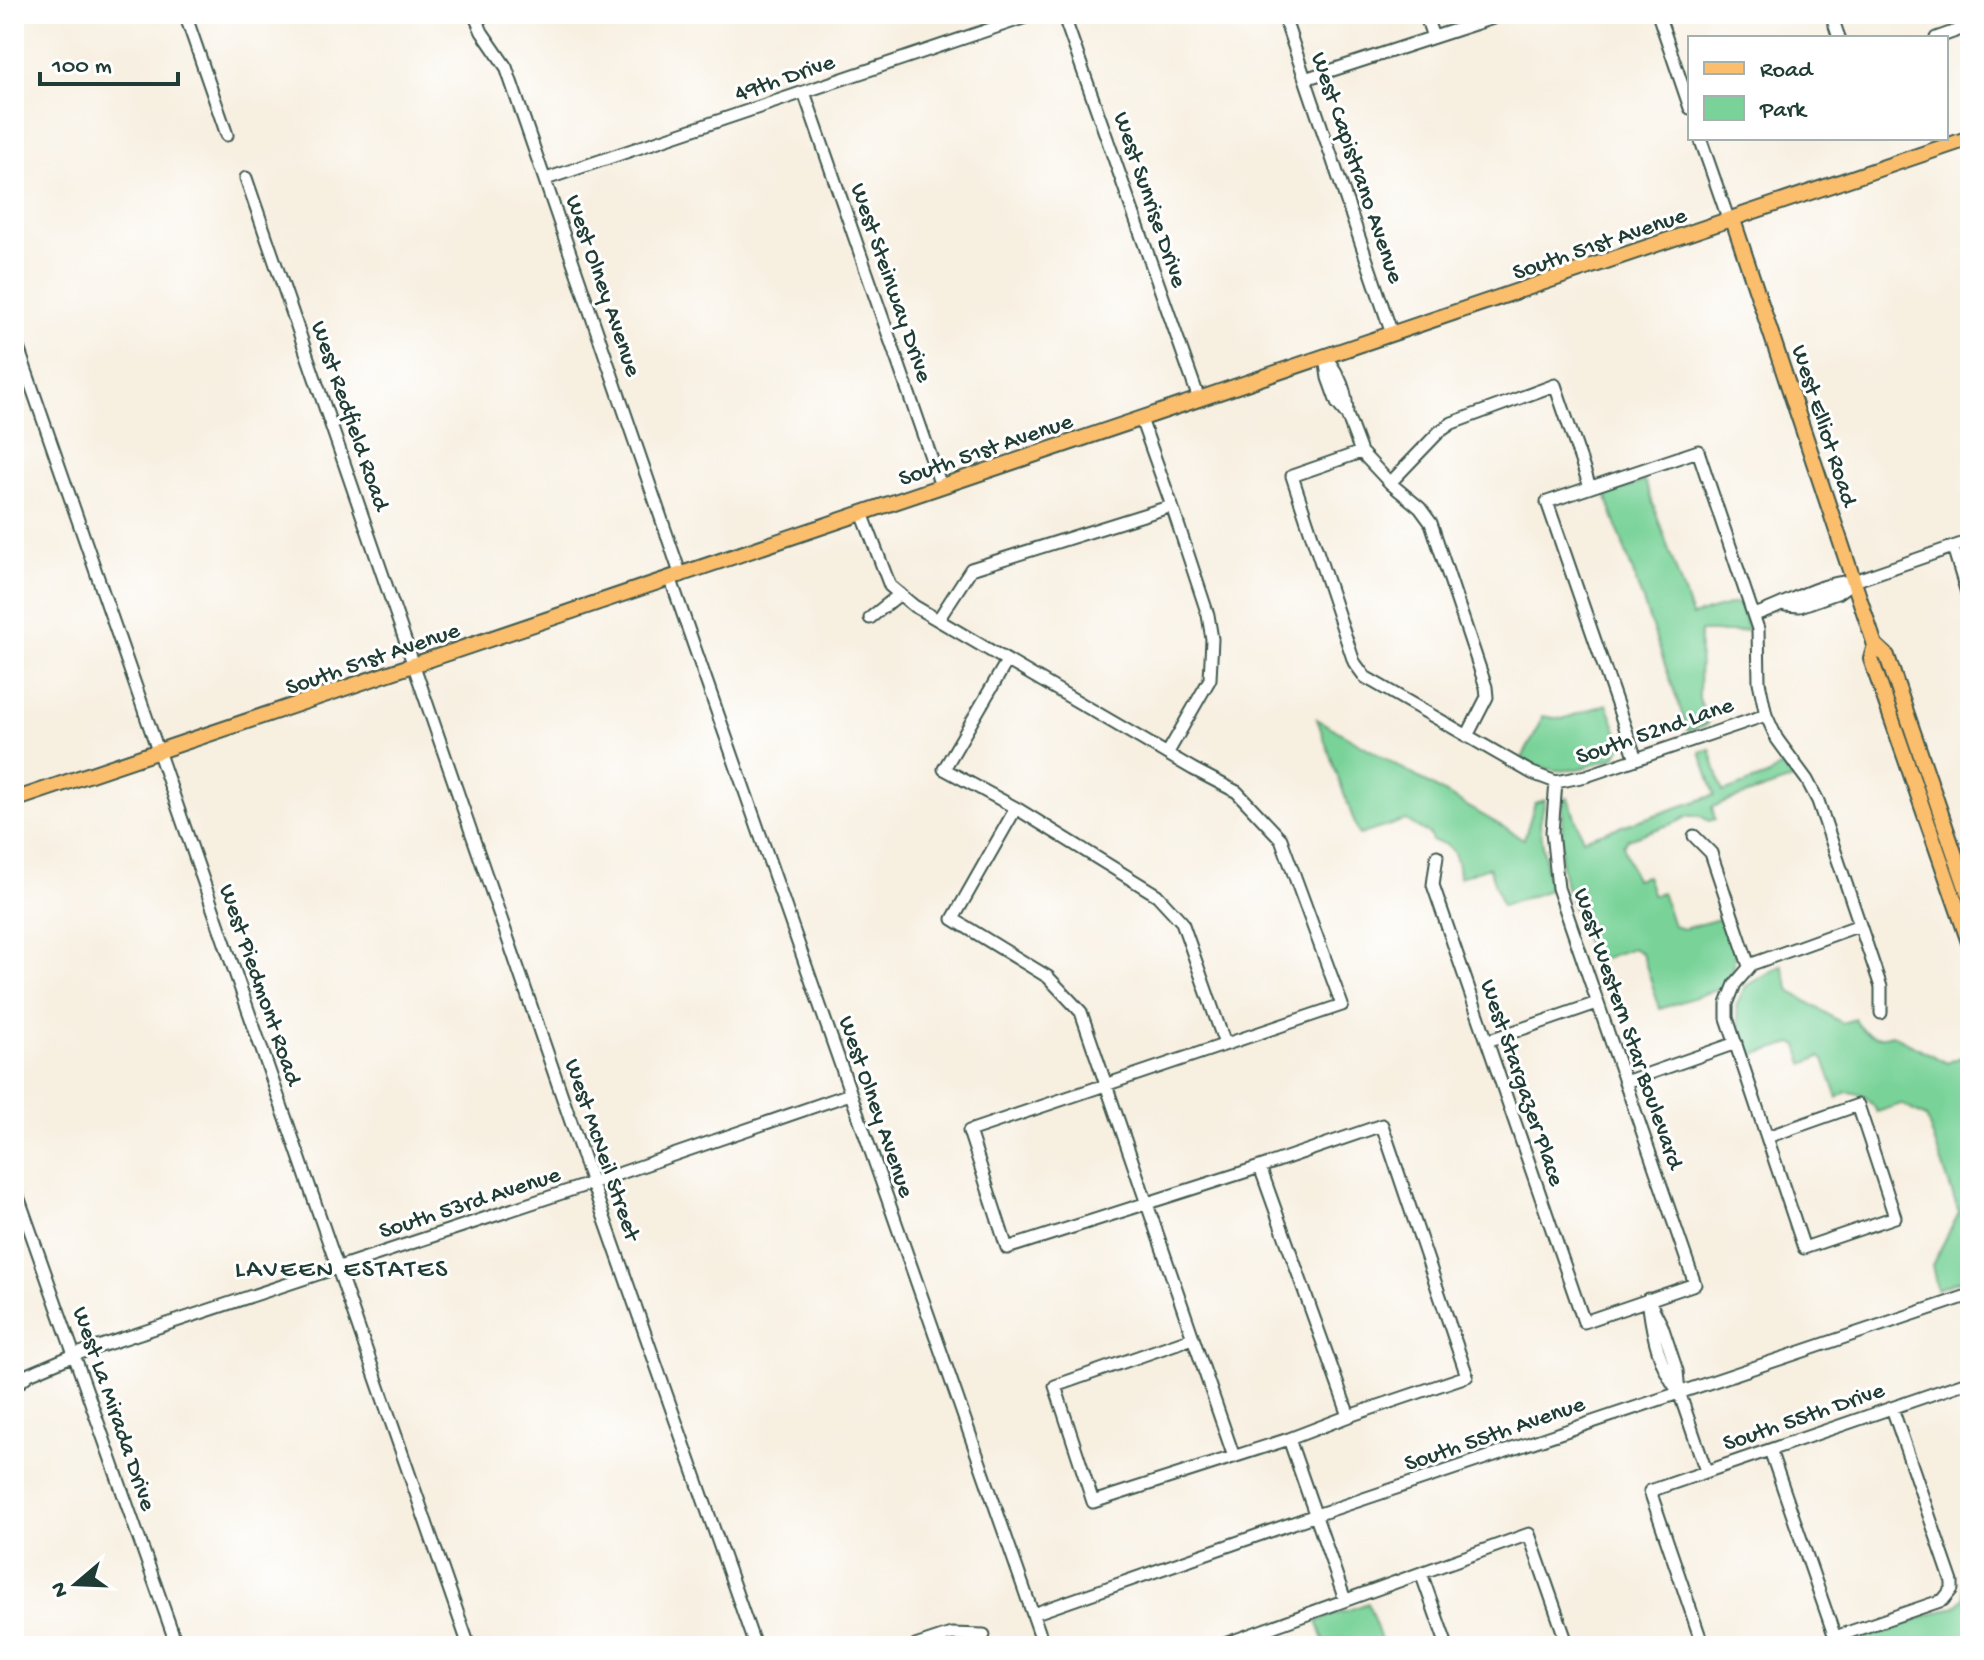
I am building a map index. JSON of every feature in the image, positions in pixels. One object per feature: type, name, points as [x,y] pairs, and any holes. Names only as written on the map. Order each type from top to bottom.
[{"type":"main road","name":"South 51st Avenue","points":[[14,800],[1970,138]]},
{"type":"main road","name":"West Elliot Road","points":[[1731,220],[1875,645],[1887,656],[1970,899]]},
{"type":"main road","name":"West Elliot Road","points":[[1875,645],[1871,659],[1970,945]]},
{"type":"street","points":[[185,14],[227,135]]},
{"type":"street","name":"West Olney Avenue","points":[[474,14],[482,32],[506,67],[546,179],[676,578],[850,1094],[1044,1646]]},
{"type":"street","name":"49th Drive","points":[[546,179],[1035,14]]},
{"type":"street","name":"West Sunrise Drive","points":[[1063,14],[1199,399]]},
{"type":"street","name":"West Capistrano Avenue","points":[[1283,14],[1392,334]]},
{"type":"street","points":[[1425,14],[1433,37]]},
{"type":"street","points":[[1305,79],[1505,14]]},
{"type":"street","points":[[1658,14],[1688,102]]},
{"type":"street","points":[[1831,14],[1838,36]]},
{"type":"street","points":[[1942,36],[1966,28],[1956,14]]},
{"type":"street","name":"West Steinway Drive","points":[[804,92],[941,486]]},
{"type":"street","name":"West Elliot Road","points":[[1701,140],[1731,220]]},
{"type":"street","name":"West Redfield Road","points":[[246,178],[416,665]]},
{"type":"street","name":"West Piedmont Road","points":[[14,336],[469,1646]]},
{"type":"street","points":[[1325,357],[1337,403],[1347,415],[1361,452],[1390,483],[1420,508],[1431,523],[1483,676],[1487,697],[1467,736]]},
{"type":"street","points":[[1390,483],[1439,432],[1452,423],[1555,385],[1590,487]]},
{"type":"street","points":[[1141,419],[1208,615],[1212,639],[1210,679],[1167,754]]},
{"type":"street","points":[[1636,759],[1547,502],[1698,451],[1754,615],[1759,640],[1759,682],[1766,715],[1777,739],[1813,790],[1881,987],[1881,1013]]},
{"type":"street","points":[[1361,452],[1292,476],[1354,662],[1365,677],[1532,773],[1556,782]]},
{"type":"street","points":[[938,620],[955,589],[971,569],[1172,506]]},
{"type":"street","points":[[862,513],[890,586],[914,606],[1237,792],[1281,839],[1342,1005],[969,1131],[1007,1248],[1382,1125],[1467,1376],[1289,1439],[1093,1502],[1055,1386],[1192,1338]]},
{"type":"street","points":[[1754,615],[1785,605],[1797,595],[1834,582],[1854,581],[1970,541]]},
{"type":"street","points":[[1953,547],[1970,603]]},
{"type":"street","points":[[870,618],[900,594]]},
{"type":"street","points":[[1007,661],[944,769],[1016,808],[1157,895],[1182,922],[1225,1044]]},
{"type":"street","name":"West McNeil Street","points":[[416,665],[592,1183],[755,1646]]},
{"type":"street","name":"South 52nd Lane","points":[[1556,782],[1570,781],[1766,715]]},
{"type":"street","name":"West Western Star Boulevard","points":[[1556,782],[1552,832],[1558,888],[1695,1284],[1648,1299]]},
{"type":"street","points":[[1016,808],[953,919],[1048,977],[1081,1012],[1234,1457]]},
{"type":"street","points":[[1694,836],[1711,853],[1749,966]]},
{"type":"street","name":"West Stargazer Place","points":[[1437,856],[1433,885],[1584,1322],[1648,1299]]},
{"type":"street","points":[[1767,1137],[1858,1105],[1895,1217],[1804,1248],[1727,1018],[1727,1004],[1735,984],[1749,966],[1860,925]]},
{"type":"street","points":[[1487,1041],[1597,1003]]},
{"type":"street","points":[[1625,1082],[1736,1043]]},
{"type":"street","name":"South 53rd Avenue","points":[[14,1387],[29,1374],[74,1355],[850,1094]]},
{"type":"street","points":[[1260,1167],[1349,1416]]},
{"type":"street","name":"West La Mirada Drive","points":[[14,1185],[177,1646]]},
{"type":"street","name":"South 55th Avenue","points":[[1033,1614],[1316,1515],[1970,1295]]},
{"type":"street","points":[[1648,1299],[1652,1329],[1667,1376],[1679,1392],[1706,1471]]},
{"type":"street","name":"South 55th Drive","points":[[1703,1646],[1650,1491],[1970,1381]]},
{"type":"street","points":[[1770,1450],[1836,1642],[1943,1600],[1951,1593],[1952,1582],[1892,1408]]},
{"type":"street","points":[[1289,1439],[1345,1600]]},
{"type":"street","points":[[1219,1646],[1529,1534],[1568,1646]]},
{"type":"street","points":[[1421,1573],[1447,1646]]},
{"type":"street","points":[[1261,1631],[1266,1646]]},
{"type":"street","points":[[915,1646],[951,1634],[984,1635]]},
{"type":"green space","points":[[1645,481],[1692,616],[1735,603],[1741,608],[1748,629],[1739,632],[1700,632],[1699,698],[1708,724],[1688,731],[1606,495]]},
{"type":"green space","points":[[1607,704],[1622,744],[1615,757],[1568,770],[1546,769],[1522,758],[1542,716],[1562,719]]},
{"type":"green space","points":[[1317,719],[1524,839],[1535,803],[1545,800],[1540,823],[1549,890],[1502,906],[1489,867],[1459,877],[1456,857],[1450,848],[1432,841],[1430,835],[1406,820],[1359,835]]},
{"type":"green space","points":[[1710,749],[1723,792],[1767,776],[1781,766],[1794,779],[1712,807],[1715,819],[1709,821],[1700,816],[1688,816],[1628,839],[1623,845],[1635,879],[1646,876],[1653,895],[1662,892],[1673,926],[1683,929],[1723,918],[1735,951],[1733,973],[1722,988],[1660,1009],[1642,953],[1632,948],[1593,962],[1566,887],[1561,861],[1563,800],[1568,798],[1583,839],[1715,795],[1700,752]]},
{"type":"green space","points":[[1782,965],[1790,991],[1842,1023],[1855,1019],[1870,1035],[1892,1034],[1947,1063],[1970,1053],[1970,1277],[1937,1289],[1932,1265],[1959,1213],[1926,1117],[1901,1104],[1877,1112],[1865,1097],[1857,1094],[1846,1092],[1838,1098],[1824,1060],[1820,1057],[1804,1064],[1798,1046],[1792,1043],[1753,1055],[1742,1038],[1736,1006],[1746,986]]},
{"type":"green space","points":[[1970,1577],[1968,1646],[1853,1646],[1855,1641],[1956,1606],[1964,1597],[1963,1579]]},
{"type":"green space","points":[[1368,1603],[1383,1646],[1326,1646],[1317,1621]]},
{"type":"district","name":"LAVEEN ESTATES","points":[[342,1267]]}]
